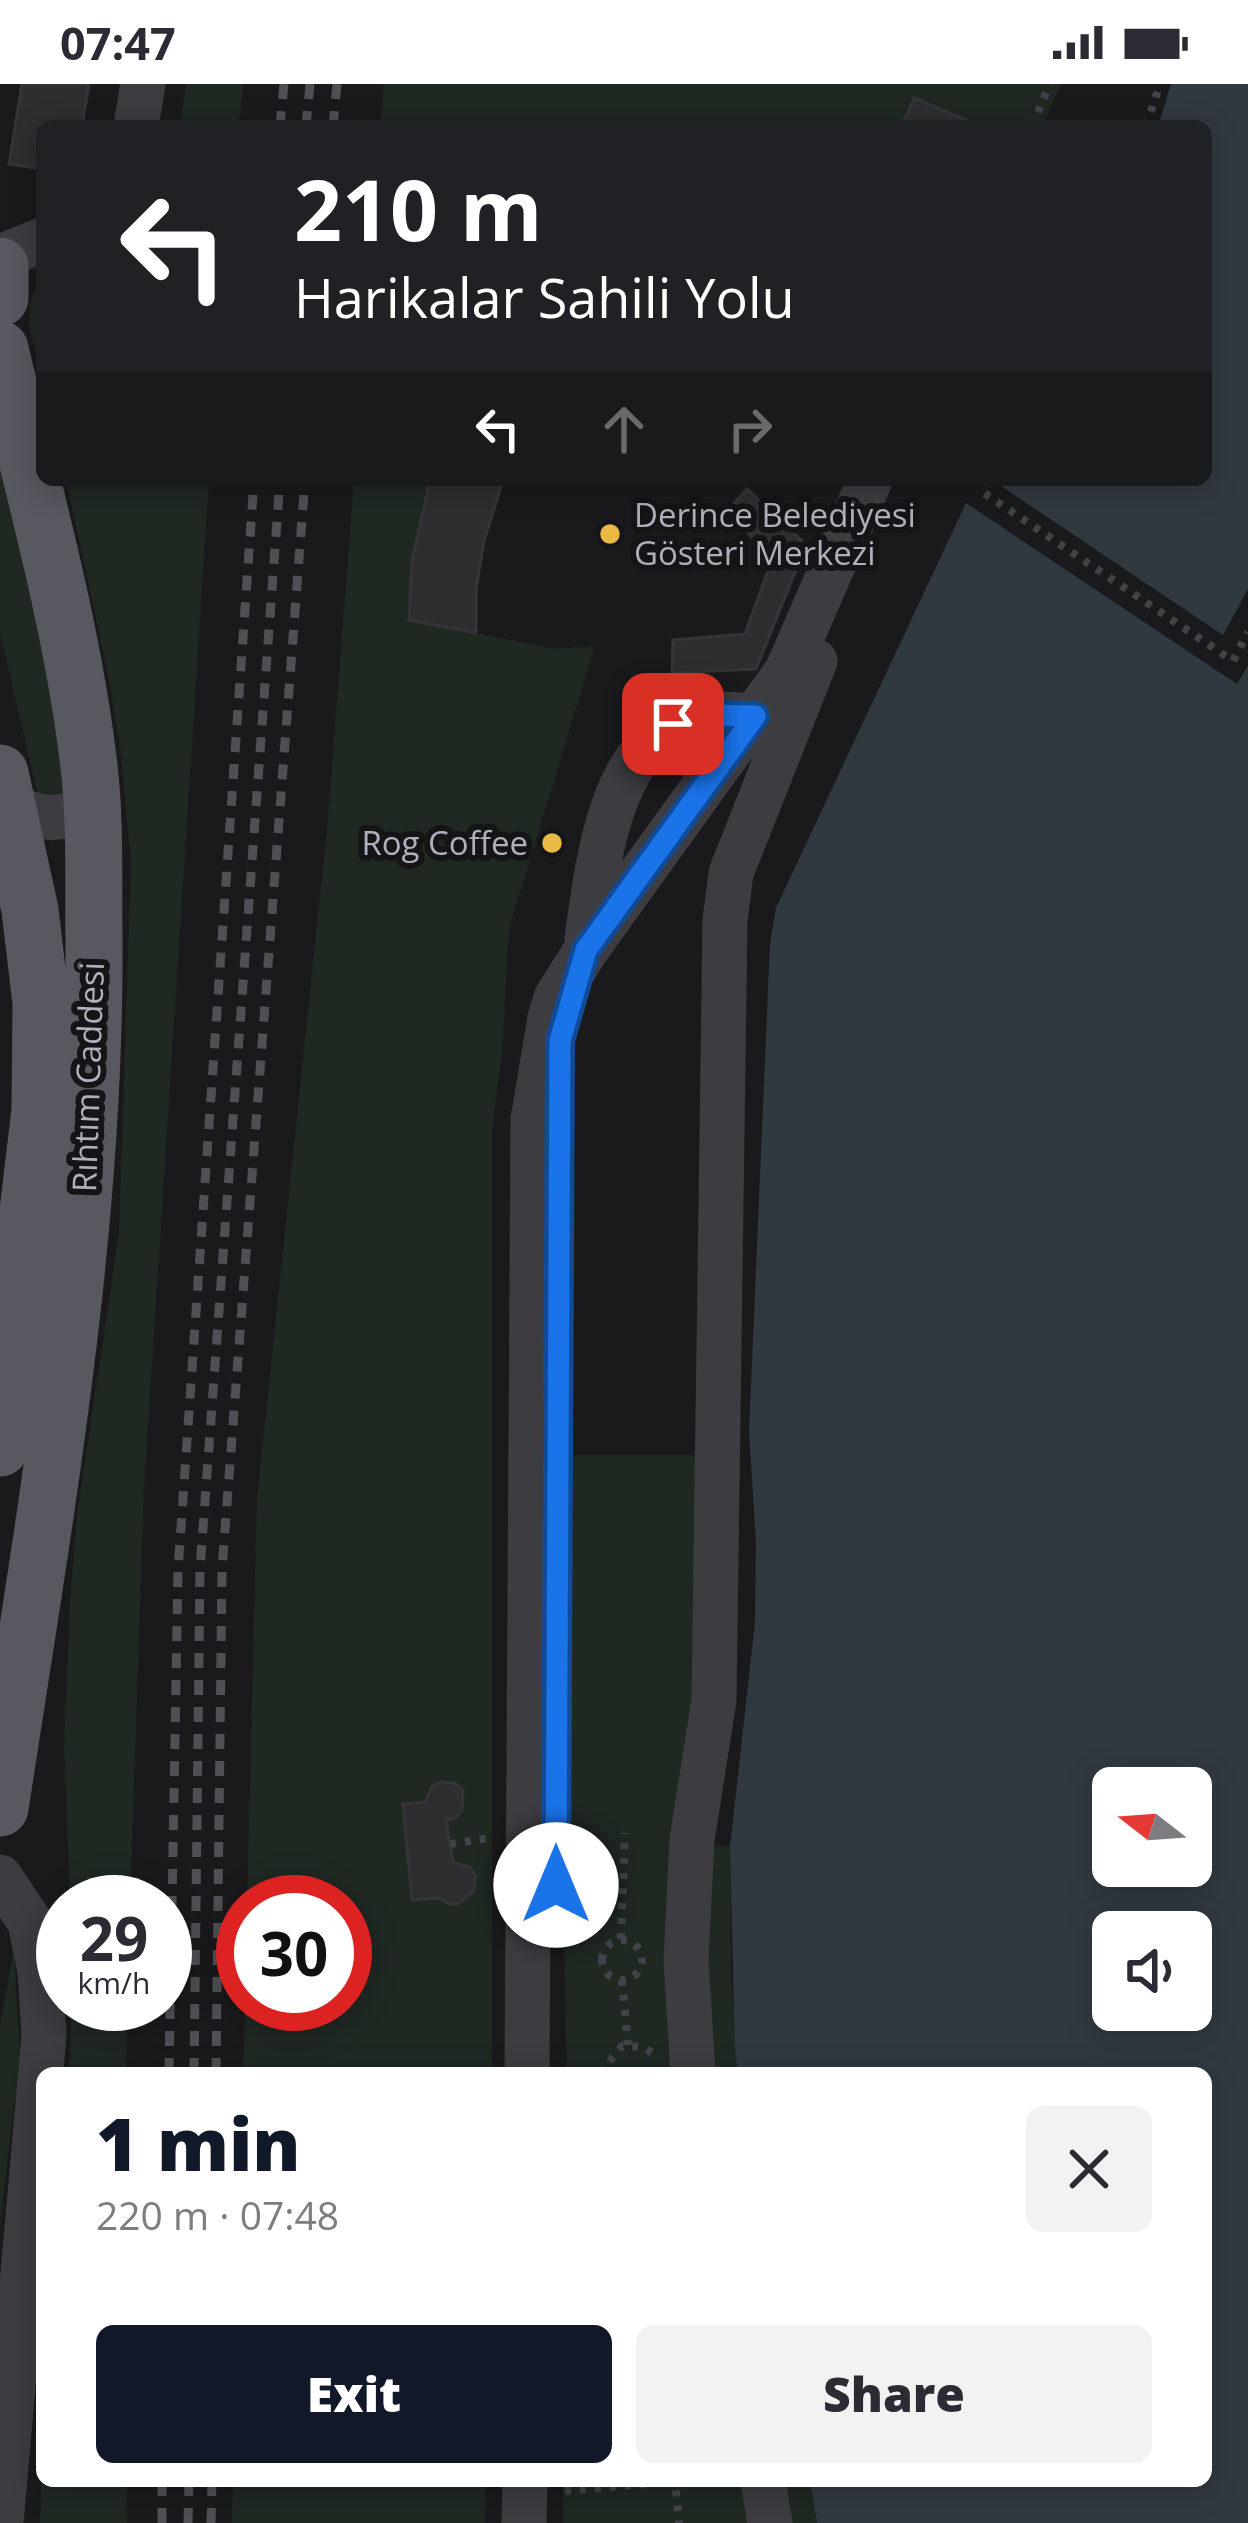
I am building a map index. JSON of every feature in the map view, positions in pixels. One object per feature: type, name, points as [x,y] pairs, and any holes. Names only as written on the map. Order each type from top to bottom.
[{"type":"main road","points":[[0,266],[0,298]]},
{"type":"main road","name":"Rıhtım Caddesi","points":[[0,349],[74,667],[89,762],[94,983],[82,1219],[67,1374],[0,1808]]},
{"type":"main road","name":"Rıhtım Caddesi","points":[[0,1448],[40,1110],[41,1046],[30,910],[2,794]]},
{"type":"street","points":[[137,120],[143,84]]},
{"type":"street","points":[[0,257],[36,242]]},
{"type":"street","points":[[693,2067],[686,1960],[692,1840],[714,1700],[724,920],[731,873],[868,486]]},
{"type":"street","points":[[527,2067],[533,1120],[550,1018],[556,998],[586,950],[819,623]]},
{"type":"street","points":[[554,2067],[560,1041],[586,950],[602,843],[615,798],[642,754],[673,724],[702,715],[755,716]]},
{"type":"street","points":[[2,794],[39,817],[63,820],[92,806]]},
{"type":"street","points":[[0,1876],[30,1922],[40,1971],[41,2067]]},
{"type":"street","points":[[1,2523],[36,2126]]},
{"type":"street","points":[[764,2487],[770,2523]]},
{"type":"street","points":[[524,2523],[546,2494]]},
{"type":"path","points":[[1035,120],[1050,84]]},
{"type":"path","points":[[1148,120],[1160,84]]},
{"type":"path","points":[[987,486],[984,493],[1233,661],[1248,632]]},
{"type":"path","points":[[621,1939],[625,1833]]},
{"type":"path","points":[[450,1844],[492,1837]]},
{"type":"path","points":[[621,1939],[639,1947],[643,1960],[639,1972],[622,1981]]},
{"type":"path","points":[[621,1939],[604,1949],[602,1963],[609,1975],[622,1981]]},
{"type":"path","points":[[622,1981],[628,2045]]},
{"type":"path","points":[[604,2067],[614,2052],[628,2045],[642,2047]]},
{"type":"path","points":[[546,2494],[615,2487]]},
{"type":"path","points":[[676,2487],[679,2523]]},
{"type":"shaded area","points":[[186,84],[243,84],[240,120],[181,120]]},
{"type":"shaded area","points":[[384,84],[1061,84],[1046,120],[381,120]]},
{"type":"shaded area","points":[[1171,84],[1248,84],[1248,589],[1223,635],[1001,486],[1212,486],[1212,120],[1160,120]]},
{"type":"shaded area","points":[[36,291],[36,355],[29,315]]},
{"type":"shaded area","points":[[0,446],[78,780],[52,803],[37,791],[0,633]]},
{"type":"shaded area","points":[[67,486],[209,486],[144,1488],[131,1875],[69,1875],[64,1741],[70,1602],[77,1515],[119,1233],[131,861],[120,746]]},
{"type":"shaded area","points":[[354,486],[429,486],[412,561],[409,620],[556,649],[595,646],[509,929],[492,1130],[492,2067],[243,2067],[244,2031],[372,2031],[372,1875],[248,1875],[257,1499],[327,829]]},
{"type":"shaded area","points":[[966,503],[1237,684],[1248,666],[1248,2523],[817,2523],[811,2487],[1212,2487],[1212,2067],[737,2067],[730,1847],[755,1622],[749,1432],[770,943],[776,908]]},
{"type":"shaded area","points":[[562,1455],[717,1455],[692,1841],[730,1847],[738,2067],[567,2067],[561,1829]]},
{"type":"shaded area","points":[[14,1947],[20,2059],[0,2224],[0,2027]]},
{"type":"shaded area","points":[[71,2031],[127,2031],[126,2067],[69,2067]]},
{"type":"shaded area","points":[[41,2487],[127,2487],[127,2523],[40,2523]]},
{"type":"shaded area","points":[[233,2487],[486,2487],[485,2523],[232,2523]]},
{"type":"shaded area","points":[[563,2487],[811,2487],[817,2523],[563,2523]]},
{"type":"building","points":[[22,84],[89,84],[83,120],[36,120],[36,168],[9,164]]},
{"type":"building","points":[[914,98],[966,120],[905,120]]},
{"type":"building","points":[[429,486],[501,486],[484,541],[476,590],[476,633],[409,620],[412,561]]},
{"type":"building","points":[[747,489],[806,545],[756,669],[672,673],[673,640],[745,634],[772,560],[728,510]]},
{"type":"building","points":[[441,1782],[463,1790],[462,1810],[456,1818],[446,1820],[453,1862],[470,1867],[476,1877],[473,1892],[458,1904],[440,1898],[412,1900],[403,1804],[425,1802],[433,1785]]},
{"type":"railway","points":[[281,120],[284,84]]},
{"type":"railway","points":[[307,120],[310,84]]},
{"type":"railway","points":[[334,120],[337,84]]},
{"type":"railway","points":[[169,2067],[178,1570],[254,486]]},
{"type":"railway","points":[[194,2067],[200,1569],[280,486]]},
{"type":"railway","points":[[216,2067],[222,1569],[305,486]]},
{"type":"railway","points":[[162,2487],[162,2523]]},
{"type":"railway","points":[[188,2523],[189,2487]]},
{"type":"railway","points":[[211,2523],[212,2487]]},
{"type":"place","name":"Derince Belediyesi Gösteri Merkezi","points":[[610,534]]},
{"type":"place","name":"Rog Coffee","points":[[552,843]]},
{"type":"route","points":[[556,1885],[560,1041],[586,950],[755,716],[702,715],[673,724]]}]
